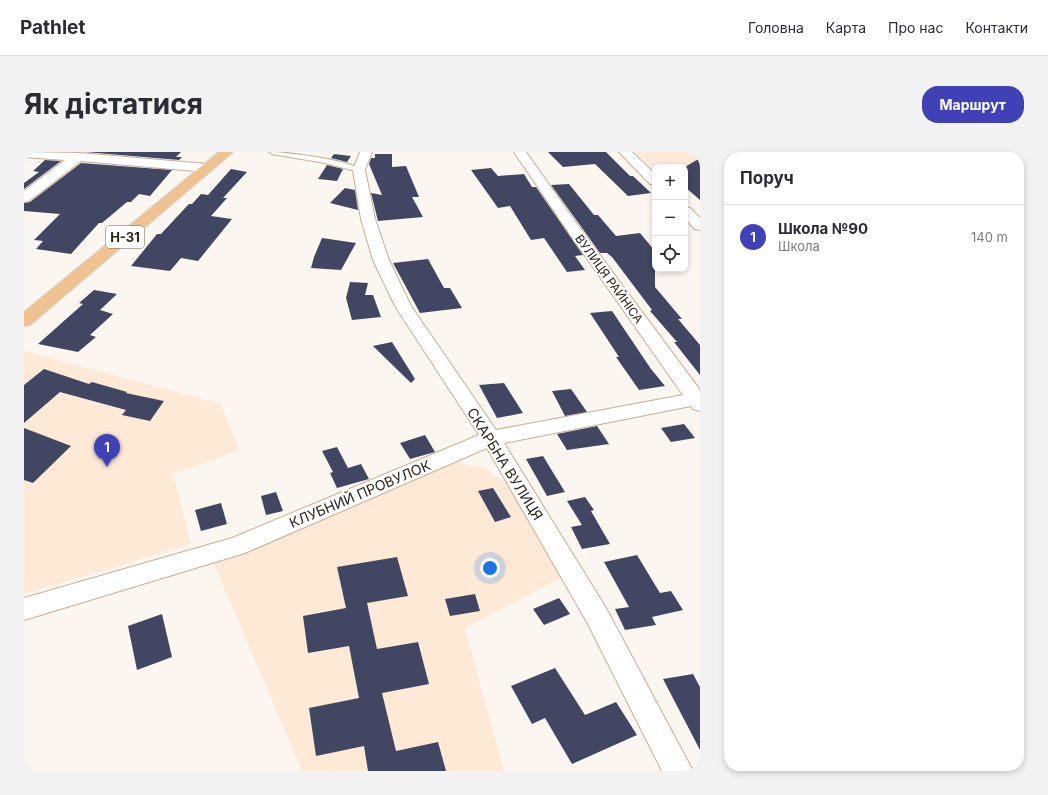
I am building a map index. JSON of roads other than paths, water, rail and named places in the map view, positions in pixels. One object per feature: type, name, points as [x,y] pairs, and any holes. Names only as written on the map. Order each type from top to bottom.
[{"type":"main road","name":"Н-31","points":[[24,321],[227,152]]},
{"type":"street","name":"ВУЛИЦЯ РАЙНІСА","points":[[520,152],[574,230],[698,400]]},
{"type":"street","points":[[625,152],[652,178]]},
{"type":"street","points":[[24,153],[87,156],[207,168]]},
{"type":"street","points":[[24,198],[66,165],[87,156]]},
{"type":"street","name":"СКАРБНА ВУЛИЦЯ","points":[[362,161],[368,219],[380,260],[403,306],[491,438],[597,616],[678,771]]},
{"type":"street","points":[[688,214],[700,226]]},
{"type":"street","name":"КЛУБНИЙ ПРОВУЛОК","points":[[24,609],[237,546],[491,438],[698,400]]},
{"type":"lane","points":[[272,152],[325,161],[362,161]]},
{"type":"place","name":"Школа №90","points":[[107,467]]}]
